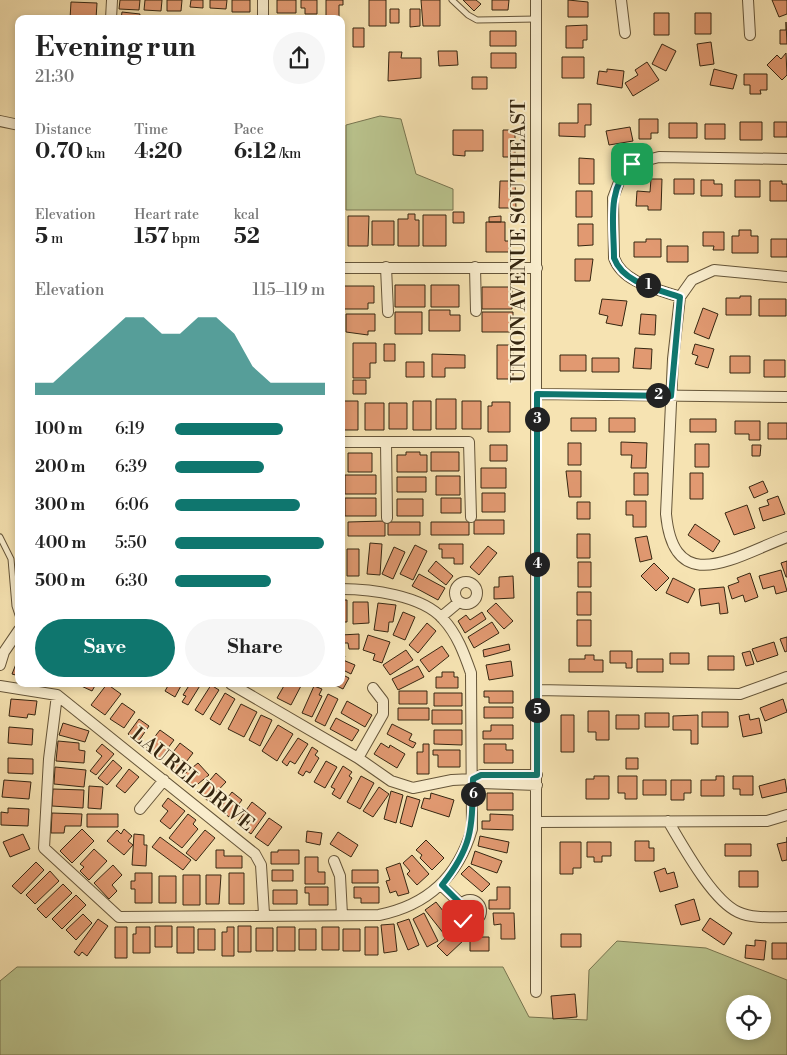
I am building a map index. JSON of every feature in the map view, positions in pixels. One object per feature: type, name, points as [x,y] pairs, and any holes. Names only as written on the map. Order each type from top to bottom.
[{"type":"street","points":[[111,15],[112,0]]},
{"type":"street","points":[[263,0],[263,15]]},
{"type":"street","name":"UNION AVENUE SOUTHEAST","points":[[536,0],[536,992]]},
{"type":"street","points":[[621,0],[624,33]]},
{"type":"street","points":[[748,0],[750,35]]},
{"type":"street","points":[[0,121],[15,124]]},
{"type":"street","points":[[680,297],[630,278],[617,265],[614,258],[613,198],[622,174],[632,164],[659,157],[787,159]]},
{"type":"street","points":[[386,267],[388,312]]},
{"type":"street","points":[[475,267],[476,311]]},
{"type":"street","points":[[345,268],[537,268]]},
{"type":"street","points":[[787,277],[714,270],[692,280],[680,297],[671,396],[666,514],[668,536],[675,551],[685,561],[697,566],[716,564],[787,537]]},
{"type":"street","points":[[537,394],[787,397]]},
{"type":"street","points":[[345,442],[469,442],[471,517]]},
{"type":"street","points":[[386,442],[387,518]]},
{"type":"street","points":[[0,686],[57,695],[49,759],[44,848],[119,917],[264,914],[379,915],[396,911],[416,902],[442,885],[462,855],[472,829],[471,673],[464,652],[441,617],[397,595],[370,589],[345,589]]},
{"type":"street","points":[[441,617],[459,602]]},
{"type":"street","points":[[0,665],[4,652],[15,636]]},
{"type":"street","points":[[537,690],[740,694],[787,677]]},
{"type":"street","points":[[237,687],[358,758],[392,781],[413,788],[452,780],[473,779],[481,775],[537,780]]},
{"type":"street","points":[[358,758],[383,714],[383,701],[373,688]]},
{"type":"street","name":"LAUREL DRIVE","points":[[57,695],[255,854],[261,865],[264,914]]},
{"type":"street","points":[[140,809],[164,780]]},
{"type":"street","points":[[537,822],[767,821],[787,815]]},
{"type":"street","points":[[668,821],[693,864],[727,907],[755,917],[787,917]]},
{"type":"street","points":[[334,861],[340,876],[342,915]]},
{"type":"street","points":[[442,885],[461,904]]},
{"type":"lane","points":[[452,0],[468,16],[477,20],[536,19]]},
{"type":"lane","points":[[0,537],[11,560],[15,606]]},
{"type":"green space","points":[[380,116],[401,119],[416,174],[453,189],[453,210],[346,210],[346,125]]},
{"type":"green space","points":[[617,941],[706,948],[787,980],[787,1055],[0,1055],[0,981],[17,967],[503,967],[529,1017],[587,1020],[589,970]]},
{"type":"building","points":[[120,0],[140,0],[139,10],[119,9]]},
{"type":"building","points":[[145,0],[162,0],[161,11],[144,10]]},
{"type":"building","points":[[167,0],[182,0],[181,11],[167,11]]},
{"type":"building","points":[[191,0],[203,0],[203,8],[190,7]]},
{"type":"building","points":[[210,0],[227,0],[226,9],[210,8]]},
{"type":"building","points":[[232,0],[250,0],[250,12],[232,12]]},
{"type":"building","points":[[277,0],[296,0],[296,13],[277,13]]},
{"type":"building","points":[[301,0],[317,0],[317,14],[305,14],[305,8],[301,8]]},
{"type":"building","points":[[326,0],[343,0],[343,5],[339,5],[339,15],[326,15]]},
{"type":"building","points":[[369,0],[386,0],[386,26],[369,26]]},
{"type":"building","points":[[421,0],[440,0],[440,26],[423,26]]},
{"type":"building","points":[[463,0],[476,0],[481,4],[474,11]]},
{"type":"building","points":[[492,0],[509,0],[508,10],[492,10]]},
{"type":"building","points":[[568,0],[588,2],[588,17],[568,17]]},
{"type":"building","points":[[772,0],[787,0],[787,14],[779,17]]},
{"type":"building","points":[[71,2],[97,3],[96,15],[70,15]]},
{"type":"building","points":[[390,9],[399,9],[399,23],[390,23]]},
{"type":"building","points":[[410,9],[420,9],[420,26],[410,27]]},
{"type":"building","points":[[122,12],[140,14],[140,15],[122,15]]},
{"type":"building","points":[[654,13],[669,13],[669,35],[654,35]]},
{"type":"building","points":[[695,13],[711,13],[711,34],[695,34]]},
{"type":"building","points":[[786,22],[787,44],[780,44],[780,30],[786,30]]},
{"type":"building","points":[[587,25],[587,40],[583,40],[583,48],[566,48],[566,26]]},
{"type":"building","points":[[353,28],[364,28],[364,47],[353,47]]},
{"type":"building","points":[[490,31],[516,31],[516,46],[490,46]]},
{"type":"building","points":[[711,42],[714,64],[700,66],[697,44]]},
{"type":"building","points":[[662,44],[676,51],[666,71],[652,64]]},
{"type":"building","points":[[438,51],[457,51],[458,65],[439,66]]},
{"type":"building","points":[[389,52],[402,52],[401,58],[421,58],[421,78],[388,81]]},
{"type":"building","points":[[491,53],[516,53],[516,68],[491,68]]},
{"type":"building","points":[[786,53],[787,75],[782,80],[767,65],[777,55],[781,59]]},
{"type":"building","points":[[562,57],[584,57],[584,78],[562,78]]},
{"type":"building","points":[[647,62],[659,80],[633,96],[625,83],[638,75],[635,70]]},
{"type":"building","points":[[607,69],[624,71],[622,88],[597,84],[599,71],[607,72]]},
{"type":"building","points":[[714,69],[737,75],[733,89],[710,85]]},
{"type":"building","points":[[744,74],[767,74],[767,90],[760,90],[761,94],[750,94],[750,85],[744,85]]},
{"type":"building","points":[[472,77],[487,77],[487,89],[472,89]]},
{"type":"building","points":[[578,104],[591,104],[591,125],[585,125],[585,137],[559,136],[559,123],[578,123]]},
{"type":"building","points":[[639,119],[658,119],[658,133],[651,133],[651,139],[639,139]]},
{"type":"building","points":[[740,122],[762,122],[762,140],[740,140]]},
{"type":"building","points":[[774,122],[787,122],[787,137],[774,137]]},
{"type":"building","points":[[669,123],[697,123],[697,138],[669,138]]},
{"type":"building","points":[[705,124],[725,124],[725,139],[705,139]]},
{"type":"building","points":[[630,127],[633,141],[609,145],[606,131]]},
{"type":"building","points":[[453,130],[483,130],[483,151],[465,151],[465,156],[453,155]]},
{"type":"building","points":[[503,130],[515,130],[515,157],[503,157]]},
{"type":"building","points":[[579,158],[594,159],[594,184],[579,184]]},
{"type":"building","points":[[651,179],[662,179],[661,210],[648,210],[648,206],[636,206],[637,191],[650,192]]},
{"type":"building","points":[[674,179],[694,179],[694,194],[674,194]]},
{"type":"building","points":[[701,180],[714,180],[714,184],[722,184],[722,196],[701,196]]},
{"type":"building","points":[[735,180],[760,180],[760,197],[735,197]]},
{"type":"building","points":[[500,181],[515,181],[516,208],[499,208]]},
{"type":"building","points":[[770,181],[782,181],[782,184],[787,184],[787,201],[770,201]]},
{"type":"building","points":[[576,191],[592,191],[592,217],[576,217]]},
{"type":"building","points":[[453,212],[464,212],[464,223],[453,223]]},
{"type":"building","points":[[408,214],[415,214],[415,220],[419,220],[419,246],[398,246],[398,219],[408,219]]},
{"type":"building","points":[[423,215],[446,215],[446,246],[423,246]]},
{"type":"building","points":[[348,216],[369,216],[368,246],[348,246]]},
{"type":"building","points":[[501,216],[501,222],[489,222],[489,217]]},
{"type":"building","points":[[372,221],[394,221],[394,245],[372,245]]},
{"type":"building","points":[[486,222],[505,222],[505,241],[509,241],[509,252],[486,252]]},
{"type":"building","points":[[578,224],[593,224],[593,245],[578,246]]},
{"type":"building","points":[[739,230],[751,230],[751,236],[758,236],[758,253],[732,253],[732,236],[739,236]]},
{"type":"building","points":[[703,232],[724,232],[724,250],[713,250],[714,246],[703,246]]},
{"type":"building","points":[[646,239],[661,239],[661,257],[634,257],[634,242],[646,242]]},
{"type":"building","points":[[771,239],[787,239],[787,257],[771,257]]},
{"type":"building","points":[[667,246],[688,246],[688,262],[667,262]]},
{"type":"building","points":[[575,259],[593,259],[590,281],[575,281]]},
{"type":"building","points":[[395,285],[425,285],[425,307],[395,307]]},
{"type":"building","points":[[431,285],[459,285],[459,307],[431,307]]},
{"type":"building","points":[[345,286],[374,286],[374,303],[368,303],[368,309],[345,309]]},
{"type":"building","points":[[482,287],[512,287],[512,309],[482,309]]},
{"type":"building","points":[[740,296],[751,296],[751,315],[726,315],[726,298],[740,298]]},
{"type":"building","points":[[602,299],[627,301],[622,326],[606,323],[608,316],[599,314]]},
{"type":"building","points":[[759,299],[786,299],[786,316],[759,316]]},
{"type":"building","points":[[703,308],[718,314],[709,339],[694,333]]},
{"type":"building","points":[[429,310],[450,310],[450,315],[460,315],[460,331],[429,331]]},
{"type":"building","points":[[395,312],[422,312],[422,334],[395,334]]},
{"type":"building","points":[[482,312],[513,312],[513,332],[482,332]]},
{"type":"building","points":[[346,314],[375,314],[375,331],[368,331],[368,335],[346,332]]},
{"type":"building","points":[[641,314],[656,315],[655,335],[639,334]]},
{"type":"building","points":[[353,343],[376,343],[376,363],[370,363],[370,378],[353,378]]},
{"type":"building","points":[[384,344],[395,344],[395,361],[384,361]]},
{"type":"building","points":[[695,344],[714,349],[708,368],[695,364],[698,356],[692,354]]},
{"type":"building","points":[[497,345],[513,345],[513,379],[497,379]]},
{"type":"building","points":[[635,348],[652,349],[651,369],[633,368]]},
{"type":"building","points":[[432,354],[465,355],[465,368],[445,368],[445,377],[432,377]]},
{"type":"building","points":[[560,355],[586,355],[586,371],[560,371]]},
{"type":"building","points":[[730,356],[750,356],[750,373],[730,373]]},
{"type":"building","points":[[592,358],[619,358],[619,372],[592,372]]},
{"type":"building","points":[[764,360],[785,360],[785,377],[764,377]]},
{"type":"building","points":[[406,362],[424,362],[424,377],[406,377]]},
{"type":"building","points":[[353,380],[366,380],[366,394],[353,394]]},
{"type":"building","points":[[436,399],[456,399],[456,429],[436,429]]},
{"type":"building","points":[[345,401],[358,401],[358,430],[345,430]]},
{"type":"building","points":[[413,401],[431,401],[431,430],[413,430]]},
{"type":"building","points":[[462,401],[481,401],[481,429],[462,429]]},
{"type":"building","points":[[492,402],[510,402],[510,432],[488,432],[488,406],[492,406]]},
{"type":"building","points":[[365,403],[384,403],[384,430],[365,430]]},
{"type":"building","points":[[389,403],[407,403],[407,429],[389,429]]},
{"type":"building","points":[[571,418],[596,418],[596,431],[571,431]]},
{"type":"building","points":[[609,418],[635,418],[635,432],[609,432]]},
{"type":"building","points":[[690,419],[716,419],[716,432],[690,432]]},
{"type":"building","points":[[735,421],[760,421],[760,440],[749,440],[749,434],[735,434]]},
{"type":"building","points":[[768,423],[787,423],[787,439],[768,439]]},
{"type":"building","points":[[621,442],[647,443],[646,468],[631,468],[632,455],[621,455]]},
{"type":"building","points":[[568,443],[581,443],[581,465],[568,465]]},
{"type":"building","points":[[695,444],[709,444],[709,467],[695,467]]},
{"type":"building","points":[[490,445],[507,445],[507,461],[490,461]]},
{"type":"building","points":[[752,445],[761,445],[760,456],[752,456]]},
{"type":"building","points":[[406,452],[420,452],[420,455],[427,455],[427,472],[397,472],[397,455],[406,455]]},
{"type":"building","points":[[431,452],[459,452],[459,471],[431,471]]},
{"type":"building","points":[[348,453],[372,453],[372,472],[348,472]]},
{"type":"building","points":[[481,468],[506,468],[506,488],[481,488]]},
{"type":"building","points":[[566,471],[581,471],[581,497],[569,497]]},
{"type":"building","points":[[634,473],[648,473],[648,495],[634,495]]},
{"type":"building","points":[[690,473],[703,473],[703,499],[690,499]]},
{"type":"building","points":[[345,475],[376,475],[376,494],[345,494]]},
{"type":"building","points":[[436,476],[460,476],[460,495],[436,495]]},
{"type":"building","points":[[397,477],[426,477],[426,492],[397,492]]},
{"type":"building","points":[[763,481],[768,492],[754,498],[749,487]]},
{"type":"building","points":[[482,493],[505,493],[505,512],[482,512]]},
{"type":"building","points":[[778,496],[785,514],[763,521],[759,508],[769,505],[767,500]]},
{"type":"building","points":[[345,498],[376,498],[376,516],[345,516]]},
{"type":"building","points":[[441,498],[461,498],[461,513],[441,513]]},
{"type":"building","points":[[397,499],[423,499],[423,516],[397,516]]},
{"type":"building","points":[[626,501],[646,501],[646,527],[633,527],[633,515],[626,515]]},
{"type":"building","points":[[577,502],[590,502],[590,519],[577,519]]},
{"type":"building","points":[[747,505],[755,528],[734,535],[725,513]]},
{"type":"building","points":[[474,520],[504,520],[504,534],[474,534]]},
{"type":"building","points":[[385,521],[385,536],[348,536],[348,522]]},
{"type":"building","points":[[388,522],[420,522],[420,535],[388,535]]},
{"type":"building","points":[[431,522],[469,522],[469,535],[431,535]]},
{"type":"building","points":[[695,524],[720,541],[713,552],[688,535]]},
{"type":"building","points":[[577,534],[590,534],[590,558],[577,558]]},
{"type":"building","points":[[647,536],[652,559],[640,562],[635,538]]},
{"type":"building","points":[[370,543],[382,544],[380,575],[367,574]]},
{"type":"building","points":[[439,544],[463,544],[463,564],[454,564],[454,558],[442,558],[442,549],[439,549]]},
{"type":"building","points":[[415,545],[427,551],[413,580],[400,574]]},
{"type":"building","points":[[488,546],[497,553],[479,575],[470,567]]},
{"type":"building","points":[[394,547],[405,552],[393,579],[382,574]]},
{"type":"building","points":[[347,549],[359,549],[359,576],[347,576]]},
{"type":"building","points":[[436,561],[453,576],[446,585],[428,571]]},
{"type":"building","points":[[787,561],[787,577],[786,577],[781,563]]},
{"type":"building","points":[[578,562],[591,562],[591,587],[578,587]]},
{"type":"building","points":[[654,563],[669,578],[656,591],[641,576]]},
{"type":"building","points":[[781,570],[787,591],[776,594],[774,586],[763,589],[759,576]]},
{"type":"building","points":[[750,573],[758,597],[745,602],[743,595],[732,599],[728,586],[739,582],[737,578]]},
{"type":"building","points":[[419,574],[445,588],[438,600],[412,586]]},
{"type":"building","points":[[513,576],[514,598],[494,599],[494,587],[499,587],[499,577]]},
{"type":"building","points":[[673,578],[695,589],[688,603],[666,593]]},
{"type":"building","points":[[724,587],[728,613],[720,614],[719,603],[701,606],[699,589]]},
{"type":"building","points":[[577,592],[591,592],[591,615],[577,615]]},
{"type":"building","points":[[345,600],[347,600],[347,622],[345,622]]},
{"type":"building","points":[[353,602],[368,602],[369,623],[353,624]]},
{"type":"building","points":[[378,603],[396,605],[393,622],[389,622],[388,632],[374,630]]},
{"type":"building","points":[[496,603],[513,621],[504,629],[487,611]]},
{"type":"building","points":[[403,612],[415,617],[405,640],[393,635]]},
{"type":"building","points":[[482,612],[486,619],[465,633],[458,621],[466,615],[470,620]]},
{"type":"building","points":[[577,620],[591,620],[591,646],[577,646]]},
{"type":"building","points":[[492,622],[499,633],[474,648],[468,637]]},
{"type":"building","points":[[427,623],[436,631],[418,653],[409,645]]},
{"type":"building","points":[[359,634],[359,649],[349,649],[348,643],[345,643],[345,635]]},
{"type":"building","points":[[368,635],[390,642],[382,663],[373,660],[375,654],[363,650]]},
{"type":"building","points":[[787,637],[787,651],[785,652],[780,639]]},
{"type":"building","points":[[774,642],[778,655],[757,662],[752,649]]},
{"type":"building","points":[[509,644],[510,650],[484,657],[483,650]]},
{"type":"building","points":[[442,646],[449,656],[429,672],[420,660]]},
{"type":"building","points":[[406,650],[413,660],[390,675],[383,665]]},
{"type":"building","points":[[610,651],[632,651],[632,668],[626,668],[626,663],[610,663]]},
{"type":"building","points":[[750,651],[754,664],[746,666],[742,653]]},
{"type":"building","points":[[670,653],[689,653],[689,664],[670,664]]},
{"type":"building","points":[[585,655],[594,655],[594,660],[603,660],[603,672],[569,672],[569,659],[585,659]]},
{"type":"building","points":[[708,656],[734,656],[734,670],[708,670]]},
{"type":"building","points":[[637,659],[663,659],[663,672],[637,672]]},
{"type":"building","points":[[345,661],[355,665],[351,674],[345,671]]},
{"type":"building","points":[[511,661],[513,676],[489,680],[486,665]]},
{"type":"building","points":[[418,666],[424,677],[398,690],[392,679]]},
{"type":"building","points":[[442,672],[454,672],[454,677],[458,677],[458,688],[436,688],[436,677],[442,677]]},
{"type":"building","points":[[345,676],[349,678],[345,685]]},
{"type":"building","points":[[83,687],[94,687],[92,691]]},
{"type":"building","points":[[105,687],[111,687],[121,694],[105,715],[91,705]]},
{"type":"building","points":[[167,687],[180,687],[175,697],[165,691]]},
{"type":"building","points":[[188,687],[199,687],[188,705],[182,702],[186,696],[183,695]]},
{"type":"building","points":[[210,687],[219,690],[203,715],[195,710]]},
{"type":"building","points":[[283,687],[300,687],[291,705],[277,698]]},
{"type":"building","points":[[314,687],[322,689],[319,695],[322,696],[312,717],[302,713]]},
{"type":"building","points":[[399,691],[427,691],[427,704],[399,704]]},
{"type":"building","points":[[484,691],[513,691],[513,703],[489,703],[489,697],[484,697]]},
{"type":"building","points":[[225,693],[235,699],[220,725],[210,719]]},
{"type":"building","points":[[434,693],[462,693],[462,706],[434,706]]},
{"type":"building","points":[[328,694],[338,699],[325,726],[315,721]]},
{"type":"building","points":[[11,699],[37,701],[35,715],[28,714],[27,718],[9,716]]},
{"type":"building","points":[[783,699],[787,712],[765,721],[760,708]]},
{"type":"building","points":[[347,701],[372,715],[365,727],[341,713]]},
{"type":"building","points":[[122,703],[135,712],[124,728],[110,719]]},
{"type":"building","points":[[241,704],[257,712],[244,737],[228,729]]},
{"type":"building","points":[[484,707],[513,707],[513,718],[484,718]]},
{"type":"building","points":[[398,708],[429,708],[429,720],[398,720]]},
{"type":"building","points":[[432,710],[462,710],[462,724],[432,724]]},
{"type":"building","points":[[588,711],[609,711],[609,740],[596,740],[596,732],[588,732]]},
{"type":"building","points":[[702,712],[728,712],[728,727],[702,727]]},
{"type":"building","points":[[645,713],[669,713],[669,727],[645,727]]},
{"type":"building","points":[[749,714],[750,720],[759,718],[762,733],[743,737],[739,716]]},
{"type":"building","points":[[261,715],[272,720],[260,746],[249,740]]},
{"type":"building","points":[[561,715],[574,715],[574,752],[561,752]]},
{"type":"building","points":[[616,715],[639,715],[639,729],[616,729]]},
{"type":"building","points":[[698,715],[698,744],[691,744],[691,730],[673,730],[673,716]]},
{"type":"building","points":[[336,718],[359,730],[352,741],[330,729]]},
{"type":"building","points":[[139,719],[149,726],[138,742],[128,734]]},
{"type":"building","points":[[63,723],[89,731],[85,742],[59,735]]},
{"type":"building","points":[[392,724],[412,734],[409,740],[416,743],[413,748],[387,734]]},
{"type":"building","points":[[278,725],[293,734],[277,761],[262,751]]},
{"type":"building","points":[[491,725],[513,725],[513,739],[483,739],[483,731],[491,731]]},
{"type":"building","points":[[9,727],[33,729],[32,745],[8,743]]},
{"type":"building","points":[[160,730],[174,740],[159,760],[145,749]]},
{"type":"building","points":[[434,730],[462,730],[462,745],[434,744]]},
{"type":"building","points":[[298,738],[308,744],[295,764],[290,761],[287,766],[282,762]]},
{"type":"building","points":[[58,741],[79,743],[79,750],[85,751],[84,763],[56,761]]},
{"type":"building","points":[[180,743],[193,753],[177,774],[164,764]]},
{"type":"building","points":[[381,743],[389,748],[390,745],[405,754],[397,768],[374,754]]},
{"type":"building","points":[[102,744],[114,754],[96,775],[90,771],[102,756],[96,751]]},
{"type":"building","points":[[423,744],[429,744],[429,774],[417,774],[417,752],[423,752]]},
{"type":"building","points":[[484,744],[506,744],[506,750],[513,750],[513,763],[484,763]]},
{"type":"building","points":[[312,747],[318,751],[315,755],[319,758],[310,773],[306,771],[303,776],[298,773]]},
{"type":"building","points":[[433,750],[460,750],[460,767],[438,767],[438,755],[433,755]]},
{"type":"building","points":[[8,758],[33,759],[33,774],[8,773]]},
{"type":"building","points":[[626,758],[638,758],[638,769],[626,769]]},
{"type":"building","points":[[113,760],[122,768],[107,785],[98,778]]},
{"type":"building","points":[[326,761],[337,767],[325,788],[314,782]]},
{"type":"building","points":[[198,763],[209,775],[193,788],[182,776]]},
{"type":"building","points":[[343,766],[352,772],[349,776],[352,778],[340,799],[332,794],[335,789],[331,787]]},
{"type":"building","points":[[55,767],[86,770],[84,787],[54,784]]},
{"type":"building","points":[[129,769],[139,777],[125,793],[116,786]]},
{"type":"building","points":[[216,773],[226,782],[208,801],[199,793]]},
{"type":"building","points":[[361,776],[374,783],[360,809],[347,802]]},
{"type":"building","points":[[594,776],[609,776],[609,799],[586,799],[586,779],[594,779]]},
{"type":"building","points":[[618,776],[637,776],[637,799],[625,799],[625,793],[618,793]]},
{"type":"building","points":[[716,776],[724,776],[724,796],[701,796],[701,780],[716,780]]},
{"type":"building","points":[[733,776],[753,776],[753,795],[740,795],[740,789],[733,789]]},
{"type":"building","points":[[785,779],[787,792],[762,798],[759,786]]},
{"type":"building","points":[[4,780],[31,782],[29,799],[2,797]]},
{"type":"building","points":[[643,780],[666,780],[666,795],[643,795]]},
{"type":"building","points":[[671,780],[691,780],[691,793],[684,793],[684,800],[671,800]]},
{"type":"building","points":[[89,786],[103,787],[101,809],[88,808]]},
{"type":"building","points":[[379,787],[389,794],[373,817],[363,811]]},
{"type":"building","points":[[53,789],[84,790],[83,808],[52,806]]},
{"type":"building","points":[[391,791],[403,795],[396,823],[384,819]]},
{"type":"building","points":[[232,792],[242,800],[229,817],[219,809]]},
{"type":"building","points":[[431,793],[454,800],[449,817],[421,808],[424,798],[430,799]]},
{"type":"building","points":[[487,793],[513,793],[513,810],[487,810]]},
{"type":"building","points":[[407,796],[420,800],[412,827],[400,823]]},
{"type":"building","points":[[168,798],[185,811],[170,829],[160,821],[168,811],[162,806]]},
{"type":"building","points":[[252,802],[266,813],[251,834],[237,823]]},
{"type":"building","points":[[8,808],[29,809],[28,826],[1,825],[1,812],[8,813]]},
{"type":"building","points":[[52,813],[82,814],[81,826],[65,826],[64,833],[51,833]]},
{"type":"building","points":[[87,814],[118,814],[118,827],[87,827]]},
{"type":"building","points":[[188,814],[196,820],[193,824],[198,829],[182,848],[169,838]]},
{"type":"building","points":[[490,814],[513,815],[513,830],[482,829],[482,821],[490,821]]},
{"type":"building","points":[[269,818],[282,827],[268,846],[255,837]]},
{"type":"building","points":[[82,829],[94,841],[72,863],[60,851]]},
{"type":"building","points":[[124,829],[132,836],[128,841],[133,845],[124,855],[107,841],[117,830],[121,834]]},
{"type":"building","points":[[205,830],[215,838],[196,861],[186,853]]},
{"type":"building","points":[[307,831],[322,833],[320,845],[306,842]]},
{"type":"building","points":[[338,832],[358,845],[351,857],[330,844]]},
{"type":"building","points":[[23,834],[30,849],[10,857],[3,842]]},
{"type":"building","points":[[134,834],[144,835],[144,845],[147,845],[146,866],[132,865]]},
{"type":"building","points":[[480,836],[509,842],[507,853],[478,846]]},
{"type":"building","points":[[160,837],[191,860],[183,870],[152,847]]},
{"type":"building","points":[[426,840],[444,858],[432,870],[420,858],[422,855],[416,850]]},
{"type":"building","points":[[635,841],[649,841],[649,848],[654,848],[654,861],[635,861]]},
{"type":"building","points":[[560,842],[581,842],[581,868],[573,868],[573,874],[560,874]]},
{"type":"building","points":[[587,842],[611,842],[611,856],[602,856],[602,862],[594,862],[594,857],[587,857]]},
{"type":"building","points":[[787,842],[787,860],[782,861],[777,844]]},
{"type":"building","points":[[725,844],[751,844],[751,856],[725,856]]},
{"type":"building","points":[[94,849],[107,861],[89,880],[80,871],[84,867],[80,864]]},
{"type":"building","points":[[216,850],[224,850],[224,856],[242,856],[242,868],[216,868]]},
{"type":"building","points":[[278,850],[299,850],[299,864],[271,864],[271,852],[278,852]]},
{"type":"building","points":[[475,851],[502,861],[497,873],[471,864]]},
{"type":"building","points":[[412,855],[429,874],[417,885],[407,874],[410,871],[403,863]]},
{"type":"building","points":[[305,857],[318,857],[318,872],[325,872],[325,884],[305,884]]},
{"type":"building","points":[[36,862],[44,870],[21,894],[12,886]]},
{"type":"building","points":[[400,863],[409,893],[398,896],[396,891],[390,893],[386,881],[390,880],[386,868]]},
{"type":"building","points":[[113,865],[122,875],[112,885],[117,891],[109,899],[94,883]]},
{"type":"building","points":[[469,866],[490,884],[482,892],[461,874]]},
{"type":"building","points":[[665,868],[667,874],[674,872],[678,887],[660,892],[654,872]]},
{"type":"building","points":[[272,870],[293,870],[293,881],[272,881]]},
{"type":"building","points":[[352,870],[378,870],[378,883],[352,883]]},
{"type":"building","points":[[50,871],[59,881],[35,904],[26,895]]},
{"type":"building","points":[[739,871],[758,871],[758,887],[739,887]]},
{"type":"building","points":[[135,873],[152,873],[152,903],[135,903],[135,889],[131,889],[131,881],[135,881]]},
{"type":"building","points":[[229,873],[244,873],[244,904],[229,904]]},
{"type":"building","points":[[183,875],[200,875],[200,905],[183,905]]},
{"type":"building","points":[[206,875],[221,875],[219,904],[206,904]]},
{"type":"building","points":[[159,876],[176,876],[176,903],[159,903]]},
{"type":"building","points":[[63,884],[72,893],[46,918],[37,909]]},
{"type":"building","points":[[305,887],[328,887],[328,905],[309,905],[309,893],[305,893]]},
{"type":"building","points":[[354,887],[379,887],[379,903],[361,903],[361,898],[354,898]]},
{"type":"building","points":[[497,887],[510,887],[510,909],[489,909],[489,900],[497,900]]},
{"type":"building","points":[[273,890],[297,890],[297,904],[273,904]]},
{"type":"building","points":[[76,895],[86,905],[62,929],[52,919]]},
{"type":"building","points":[[694,899],[700,920],[681,925],[675,905]]},
{"type":"building","points":[[436,902],[455,926],[444,934],[425,910]]},
{"type":"building","points":[[424,913],[438,941],[427,947],[413,919]]},
{"type":"building","points":[[493,913],[514,913],[515,939],[501,939],[501,924],[494,925]]},
{"type":"building","points":[[83,914],[92,923],[76,940],[66,930]]},
{"type":"building","points":[[710,918],[732,933],[724,945],[702,930]]},
{"type":"building","points":[[98,919],[108,926],[87,956],[82,952],[79,956],[74,952]]},
{"type":"building","points":[[409,919],[419,945],[408,950],[397,923]]},
{"type":"building","points":[[394,924],[397,951],[384,953],[381,925]]},
{"type":"building","points":[[155,926],[172,926],[172,947],[155,947]]},
{"type":"building","points":[[238,926],[251,926],[251,952],[238,952]]},
{"type":"building","points":[[115,927],[127,927],[127,958],[115,958]]},
{"type":"building","points":[[136,927],[150,927],[150,953],[133,953],[133,934],[136,934]]},
{"type":"building","points":[[177,927],[194,927],[194,953],[177,953]]},
{"type":"building","points":[[227,927],[234,927],[234,956],[222,956],[222,932],[227,932]]},
{"type":"building","points":[[277,927],[295,927],[295,951],[277,951]]},
{"type":"building","points":[[322,927],[339,927],[339,950],[322,950]]},
{"type":"building","points":[[365,927],[378,927],[378,955],[365,955]]},
{"type":"building","points":[[256,928],[273,928],[273,951],[256,951]]},
{"type":"building","points":[[198,929],[215,929],[215,950],[198,950]]},
{"type":"building","points":[[299,929],[316,929],[316,950],[299,950]]},
{"type":"building","points":[[343,929],[360,929],[360,951],[343,951]]},
{"type":"building","points":[[455,929],[465,939],[447,956],[437,946]]},
{"type":"building","points":[[470,930],[481,930],[481,937],[489,937],[489,951],[470,951]]},
{"type":"building","points":[[561,934],[581,934],[581,947],[561,947]]},
{"type":"building","points":[[755,940],[766,941],[764,960],[745,958],[746,945],[755,946]]},
{"type":"building","points":[[772,943],[787,943],[787,959],[772,959]]},
{"type":"building","points":[[575,994],[577,1017],[553,1019],[551,996]]},
{"type":"route","points":[[463,921],[458,911],[461,904],[442,885],[456,867],[466,849],[472,829],[473,779],[481,775],[537,775],[537,394],[671,396],[680,297],[630,278],[622,272],[614,258],[613,198],[622,174],[632,164]]}]
